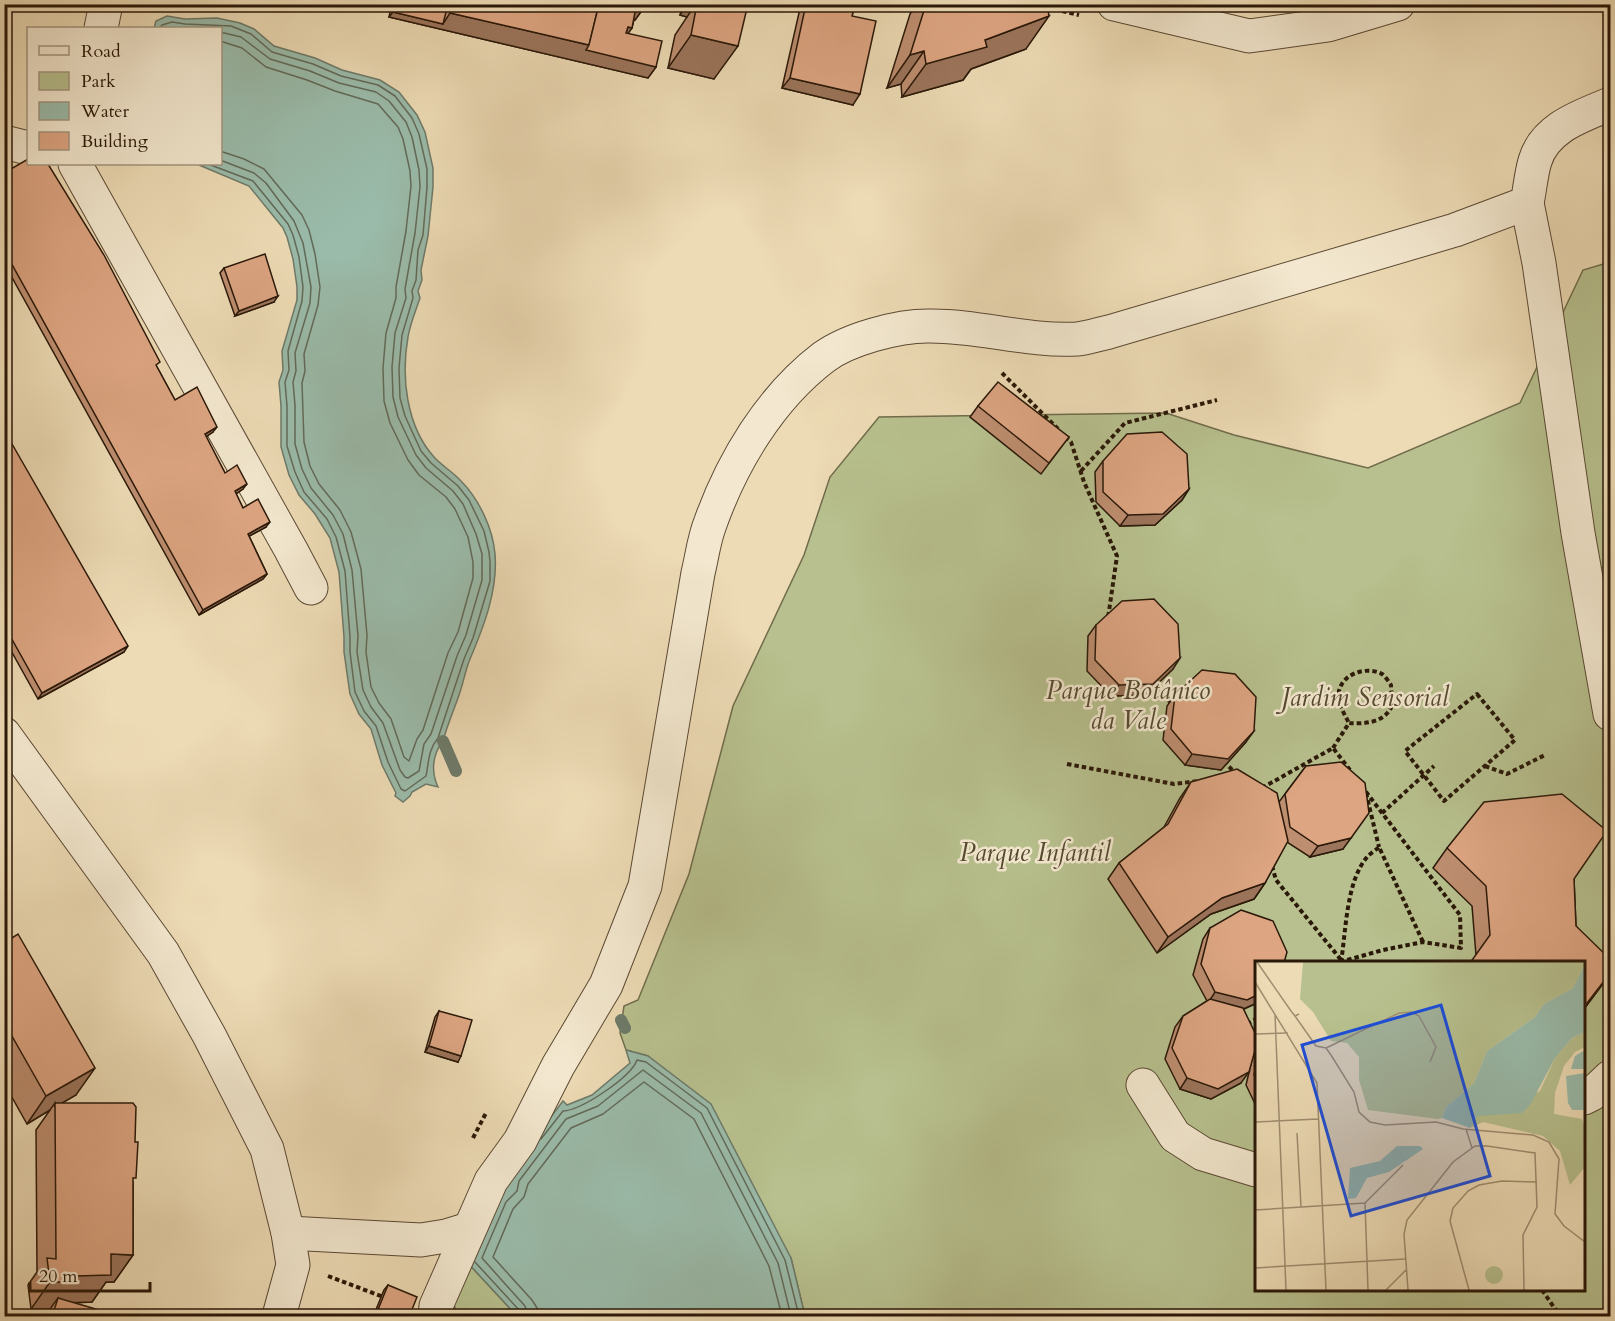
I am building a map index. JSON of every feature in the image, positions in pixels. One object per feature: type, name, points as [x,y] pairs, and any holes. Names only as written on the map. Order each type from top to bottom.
[{"type":"street","points":[[101,27],[106,4]]},
{"type":"street","points":[[1114,4],[1249,36],[1328,25],[1398,4]]},
{"type":"street","points":[[1611,104],[1570,121],[1550,136],[1535,159],[1527,203],[1539,263],[1578,533],[1611,714]]},
{"type":"street","points":[[4,142],[27,148]]},
{"type":"street","points":[[76,165],[311,588]]},
{"type":"street","points":[[435,1317],[436,1305],[491,1181],[520,1141],[558,1066],[606,985],[628,931],[645,885],[698,573],[709,526],[730,475],[772,406],[825,357],[850,343],[886,332],[926,326],[973,328],[1051,338],[1078,339],[1109,332],[1444,233],[1527,203]]},
{"type":"street","points":[[4,734],[163,953],[209,1035],[267,1149],[288,1233],[293,1265],[279,1317]]},
{"type":"street","points":[[1585,1098],[1611,1077]]},
{"type":"street","points":[[1143,1085],[1175,1136],[1203,1154],[1255,1169]]},
{"type":"street","points":[[288,1233],[421,1240],[469,1229]]},
{"type":"path","points":[[995,369],[1004,374],[1071,442],[1117,555],[1107,624]]},
{"type":"path","points":[[1081,471],[1125,423],[1217,400]]},
{"type":"path","points":[[1362,670],[1382,674],[1391,685],[1392,706],[1382,718],[1364,724],[1348,723],[1342,709],[1339,692],[1346,678],[1362,670]]},
{"type":"path","points":[[1148,678],[1179,711]]},
{"type":"path","points":[[1477,694],[1515,740],[1444,801],[1424,776],[1405,751],[1477,694]]},
{"type":"path","points":[[1253,793],[1333,748],[1348,723]]},
{"type":"path","points":[[1333,748],[1353,774]]},
{"type":"path","points":[[1218,755],[1237,776],[1227,777]]},
{"type":"path","points":[[1484,766],[1507,774],[1545,755]]},
{"type":"path","points":[[1067,764],[1174,784],[1205,780]]},
{"type":"path","points":[[1382,813],[1434,766]]},
{"type":"path","points":[[1344,961],[1424,942],[1461,948],[1460,915],[1359,782]]},
{"type":"path","points":[[1366,791],[1379,847],[1424,942]]},
{"type":"path","points":[[1341,961],[1351,895],[1358,871],[1368,856],[1379,847]]},
{"type":"path","points":[[1269,855],[1276,880],[1340,961]]},
{"type":"path","points":[[1247,1024],[1255,1020]]},
{"type":"path","points":[[293,1265],[390,1299]]},
{"type":"path","points":[[1543,1291],[1560,1317]]},
{"type":"green space","name":"Parque Botânico da Vale","points":[[1610,262],[1610,1316],[805,1316],[791,1258],[648,1056],[626,1050],[620,1033],[624,1006],[638,1000],[689,874],[733,706],[804,555],[830,477],[879,417],[1166,413],[1234,435],[1368,468],[1520,403],[1583,270]]},
{"type":"green space","points":[[466,1261],[517,1316],[459,1316],[450,1297]]},
{"type":"water","points":[[167,16],[185,19],[217,18],[240,23],[254,29],[274,46],[315,58],[342,70],[380,80],[399,92],[417,115],[425,132],[433,168],[433,187],[428,236],[421,270],[422,280],[418,291],[420,298],[410,327],[406,352],[408,400],[417,431],[425,445],[437,460],[468,488],[479,505],[494,544],[495,567],[492,594],[485,621],[435,758],[434,775],[438,787],[426,784],[412,792],[403,802],[395,796],[396,793],[382,765],[371,729],[359,714],[350,694],[344,652],[339,572],[330,538],[315,514],[299,495],[289,475],[281,447],[279,382],[283,370],[282,351],[297,300],[293,259],[287,237],[283,228],[249,186],[199,165],[222,165],[222,27],[154,27],[156,21]]},
{"type":"water","points":[[626,1050],[648,1056],[711,1104],[791,1258],[805,1316],[517,1316],[466,1261],[498,1187],[563,1101],[567,1105],[592,1095],[630,1063]]},
{"type":"building","points":[[394,4],[448,4],[443,24],[393,12]]},
{"type":"building","points":[[452,4],[599,4],[589,45],[450,13]]},
{"type":"building","points":[[599,4],[644,4],[643,9],[636,7],[632,28],[628,27],[626,33],[662,41],[656,67],[586,50]]},
{"type":"building","points":[[697,4],[748,4],[738,46],[691,35]]},
{"type":"building","points":[[806,4],[855,5],[852,16],[876,21],[860,94],[790,78]]},
{"type":"building","points":[[926,4],[1028,4],[1048,10],[1049,16],[985,40],[987,47],[926,64],[924,51],[910,55]]},
{"type":"building","points":[[27,160],[27,165],[49,165],[104,255],[160,362],[156,365],[175,400],[197,387],[217,427],[205,434],[225,473],[237,465],[247,484],[235,491],[243,508],[258,499],[270,522],[248,534],[267,574],[203,610],[4,250],[4,173]]},
{"type":"building","points":[[265,254],[278,296],[239,311],[224,268]]},
{"type":"building","points":[[998,382],[1069,437],[1049,463],[978,406]]},
{"type":"building","points":[[4,430],[128,646],[42,693],[4,625]]},
{"type":"building","points":[[1162,432],[1187,454],[1189,489],[1163,514],[1128,515],[1103,492],[1103,461],[1127,434]]},
{"type":"building","points":[[1154,599],[1178,624],[1180,658],[1153,684],[1119,685],[1095,660],[1096,625],[1122,601]]},
{"type":"building","points":[[1202,670],[1235,674],[1256,697],[1254,731],[1228,759],[1192,754],[1171,729],[1175,695]]},
{"type":"building","points":[[1341,762],[1365,783],[1369,813],[1351,838],[1318,846],[1290,827],[1285,794],[1306,766]]},
{"type":"building","points":[[1237,769],[1277,793],[1288,841],[1265,883],[1222,898],[1168,937],[1119,863],[1168,824],[1191,782]]},
{"type":"building","points":[[1562,794],[1607,831],[1574,879],[1576,926],[1611,960],[1611,972],[1585,1006],[1585,961],[1471,961],[1490,935],[1486,886],[1447,848],[1484,802]]},
{"type":"building","points":[[4,907],[11,918],[4,922]]},
{"type":"building","points":[[1241,910],[1273,921],[1287,952],[1285,961],[1255,961],[1255,996],[1247,1000],[1215,992],[1201,964],[1210,928]]},
{"type":"building","points":[[18,934],[95,1068],[46,1096],[4,1022],[4,943]]},
{"type":"building","points":[[1210,999],[1243,1008],[1255,1033],[1255,1050],[1249,1072],[1218,1089],[1187,1078],[1172,1048],[1183,1016]]},
{"type":"building","points":[[439,1011],[472,1020],[461,1056],[429,1046]]},
{"type":"building","points":[[55,1103],[133,1103],[136,1107],[135,1142],[138,1142],[136,1178],[133,1178],[133,1255],[111,1254],[111,1275],[76,1276],[75,1282],[50,1282],[47,1258],[56,1259]]},
{"type":"building","points":[[388,1285],[417,1297],[409,1317],[375,1317]]},
{"type":"building","points":[[58,1298],[123,1317],[52,1317]]},
{"type":"waterway","points":[[443,741],[456,771]]},
{"type":"waterway","points":[[621,1020],[625,1028]]},
{"type":"park label","name":"Jardim Sensorial","points":[[1365,697]]},
{"type":"park label","name":"Parque Infantil","points":[[1035,852]]}]
